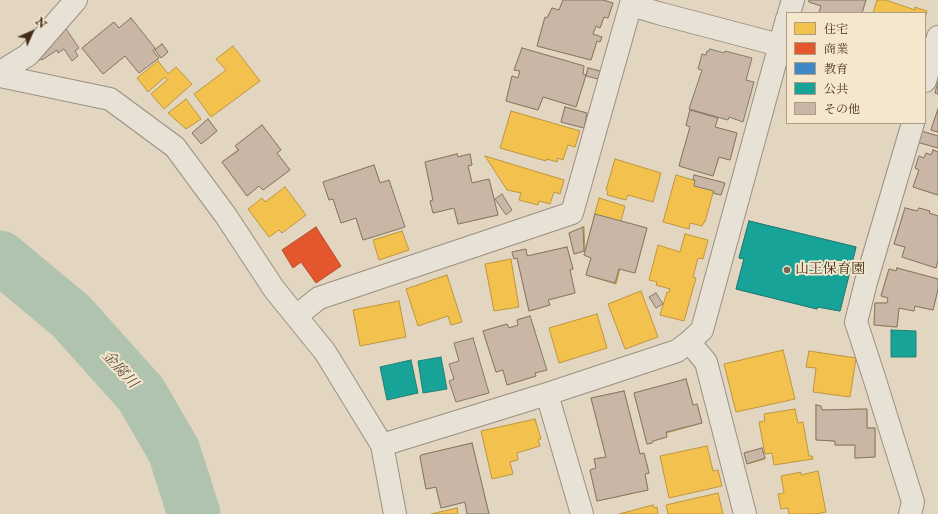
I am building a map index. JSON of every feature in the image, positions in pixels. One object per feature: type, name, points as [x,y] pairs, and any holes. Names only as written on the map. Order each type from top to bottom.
[{"type":"street","points":[[0,72],[28,55],[76,0]]},
{"type":"street","points":[[789,12],[793,0]]},
{"type":"street","points":[[296,316],[319,298],[572,214],[631,2],[658,13],[783,46]]},
{"type":"street","points":[[382,445],[547,394],[677,351],[702,330],[783,46],[786,26]]},
{"type":"street","points":[[926,78],[938,37]]},
{"type":"street","points":[[0,76],[110,99],[175,147],[226,216],[274,289],[325,352],[382,445],[395,514]]},
{"type":"street","points":[[910,514],[913,502],[856,322],[866,282],[913,124]]},
{"type":"street","points":[[689,342],[706,362],[745,514]]},
{"type":"street","points":[[547,394],[582,514]]},
{"type":"building: 住宅","points":[[563,0],[603,0],[613,3],[608,18],[604,17],[600,28],[596,26],[593,34],[602,37],[600,42],[597,41],[591,60],[537,46],[545,17],[547,18],[552,8],[559,10]]},
{"type":"building: 住宅","points":[[809,0],[866,0],[862,12],[819,12],[821,6],[809,2]]},
{"type":"building: 住宅","points":[[877,0],[886,0],[915,10],[915,7],[927,11],[926,14],[926,12],[873,12]]},
{"type":"building: 住宅","points":[[131,18],[155,49],[153,51],[159,58],[139,73],[125,56],[103,74],[82,48],[114,22],[119,28]]},
{"type":"building: 住宅","points":[[162,44],[168,52],[161,58],[155,49]]},
{"type":"building: 住宅","points":[[233,46],[260,81],[211,117],[194,94],[226,70],[216,59]]},
{"type":"building: 住宅","points":[[522,48],[584,66],[583,74],[586,75],[576,107],[543,97],[538,110],[506,101],[512,76],[518,78],[520,71],[514,70]]},
{"type":"building: 住宅","points":[[158,61],[168,74],[176,67],[192,84],[164,109],[151,94],[167,80],[165,77],[148,92],[137,78]]},
{"type":"building: 住宅","points":[[588,68],[600,71],[598,79],[586,75]]},
{"type":"building: 住宅","points":[[938,82],[938,94],[935,93]]},
{"type":"building: 住宅","points":[[186,99],[201,119],[186,129],[168,113]]},
{"type":"building: 住宅","points":[[565,107],[587,113],[584,128],[561,122]]},
{"type":"building: 住宅","points":[[938,109],[938,132],[931,130]]},
{"type":"building: 住宅","points":[[690,110],[718,118],[715,127],[737,133],[730,160],[719,157],[713,176],[679,166],[690,127],[686,125]]},
{"type":"building: 住宅","points":[[511,111],[580,131],[575,147],[568,145],[563,160],[558,158],[557,162],[547,159],[546,161],[500,148]]},
{"type":"building: 住宅","points":[[208,119],[217,131],[201,144],[192,133]]},
{"type":"building: 住宅","points":[[262,125],[281,150],[277,153],[290,170],[263,190],[259,186],[247,196],[222,162],[238,150],[235,146]]},
{"type":"building: 住宅","points":[[921,131],[938,136],[938,148],[917,142]]},
{"type":"building: 住宅","points":[[933,150],[938,152],[938,195],[913,187],[919,170],[915,168],[919,156],[924,158],[926,153],[931,155]]},
{"type":"building: 住宅","points":[[457,154],[458,157],[470,154],[472,165],[468,166],[472,183],[489,179],[498,215],[458,224],[454,208],[433,213],[430,201],[433,200],[425,162]]},
{"type":"building: 住宅","points":[[485,156],[564,180],[560,194],[554,192],[550,204],[539,201],[538,205],[519,200],[521,193],[507,190]]},
{"type":"building: 住宅","points":[[615,159],[661,173],[653,202],[628,195],[626,200],[607,195],[608,191],[606,190]]},
{"type":"building: 住宅","points":[[374,165],[380,183],[389,180],[404,227],[363,240],[356,218],[341,223],[333,199],[329,200],[323,182]]},
{"type":"building: 住宅","points":[[676,175],[693,180],[694,175],[725,183],[721,195],[713,193],[705,222],[702,226],[690,223],[689,229],[663,222]]},
{"type":"building: 住宅","points":[[285,187],[306,215],[282,233],[279,230],[269,237],[248,209],[262,198],[265,202]]},
{"type":"building: 住宅","points":[[599,198],[625,206],[621,221],[647,228],[635,273],[620,269],[616,284],[586,275],[591,258],[584,255]]},
{"type":"building: 住宅","points":[[905,208],[917,211],[919,208],[930,211],[929,213],[938,216],[938,261],[936,268],[902,257],[905,247],[894,244]]},
{"type":"building: 住宅","points":[[584,227],[585,251],[574,254],[569,233]]},
{"type":"building: 住宅","points":[[402,231],[409,250],[379,260],[373,240]]},
{"type":"building: 住宅","points":[[685,234],[708,240],[703,259],[698,258],[693,277],[696,278],[684,321],[660,315],[667,292],[669,292],[670,289],[656,285],[657,282],[649,280],[658,245],[680,252]]},
{"type":"building: 住宅","points":[[567,247],[573,269],[570,270],[575,293],[548,300],[550,305],[529,311],[517,258],[514,259],[512,252],[526,249],[527,256]]},
{"type":"building: 住宅","points":[[511,259],[519,307],[494,311],[485,264]]},
{"type":"building: 住宅","points":[[897,268],[938,279],[938,289],[933,310],[915,306],[914,311],[899,308],[897,327],[874,325],[875,303],[887,303],[888,298],[881,296],[889,269],[896,271]]},
{"type":"building: 住宅","points":[[447,275],[462,322],[451,325],[448,316],[418,326],[406,289]]},
{"type":"building: 住宅","points":[[641,291],[658,337],[625,349],[608,304]]},
{"type":"building: 住宅","points":[[399,301],[406,337],[360,346],[353,310]]},
{"type":"building: 住宅","points":[[597,314],[607,348],[559,363],[549,328]]},
{"type":"building: 住宅","points":[[530,316],[546,370],[535,373],[536,376],[507,385],[503,370],[496,372],[483,331],[507,324],[509,328],[518,325],[517,320]]},
{"type":"building: 住宅","points":[[783,350],[795,399],[736,412],[724,364]]},
{"type":"building: 住宅","points":[[809,351],[856,358],[850,397],[813,392],[816,368],[806,367]]},
{"type":"building: 住宅","points":[[686,379],[693,405],[697,404],[702,423],[666,433],[667,437],[647,444],[634,393]]},
{"type":"building: 住宅","points":[[624,391],[640,454],[644,453],[649,473],[645,474],[648,490],[597,501],[590,470],[596,468],[594,459],[606,457],[591,398]]},
{"type":"building: 住宅","points":[[816,405],[821,406],[822,410],[867,409],[867,428],[875,428],[875,457],[855,458],[855,445],[835,445],[835,441],[816,440]]},
{"type":"building: 住宅","points":[[795,409],[798,423],[803,422],[809,456],[812,456],[813,459],[774,465],[772,453],[765,454],[759,422],[765,421],[764,414]]},
{"type":"building: 住宅","points":[[535,419],[541,439],[538,440],[540,446],[517,453],[518,460],[510,462],[513,474],[492,479],[481,431]]},
{"type":"building: 住宅","points":[[472,443],[489,514],[467,514],[465,502],[441,508],[436,487],[426,489],[420,457],[421,455]]},
{"type":"building: 住宅","points":[[707,446],[713,471],[718,470],[722,486],[669,498],[660,456]]},
{"type":"building: 住宅","points":[[762,448],[765,459],[747,464],[744,453]]},
{"type":"building: 住宅","points":[[818,471],[826,512],[815,514],[789,514],[788,508],[781,509],[778,494],[784,493],[781,476],[801,472],[801,475]]},
{"type":"building: 住宅","points":[[718,493],[723,514],[668,514],[666,505]]},
{"type":"building: 住宅","points":[[653,505],[654,508],[657,507],[658,514],[619,514]]},
{"type":"building: 住宅","points":[[457,508],[458,514],[431,514]]},
{"type":"building: 商業","points":[[316,227],[341,266],[316,283],[301,262],[293,268],[282,250]]},
{"type":"building: 教育","points":[[749,221],[856,247],[840,311],[818,307],[817,309],[736,289],[744,259],[739,258]]},
{"type":"building: 公共","points":[[749,221],[856,247],[840,311],[818,307],[817,309],[736,289],[744,259],[739,258]]},
{"type":"building: 公共","points":[[891,330],[916,331],[916,357],[891,357]]},
{"type":"building: 公共","points":[[441,357],[447,389],[423,393],[418,361]]},
{"type":"building: 公共","points":[[411,360],[418,393],[387,400],[380,367]]},
{"type":"building: その他","points":[[563,0],[603,0],[613,3],[608,18],[604,17],[600,28],[596,26],[593,34],[602,37],[600,42],[597,41],[591,60],[537,46],[545,17],[547,18],[552,8],[559,10]]},
{"type":"building: その他","points":[[809,0],[866,0],[862,12],[819,12],[821,6],[809,2]]},
{"type":"building: その他","points":[[131,18],[155,48],[153,51],[159,58],[139,73],[125,56],[103,74],[82,48],[114,22],[119,28]]},
{"type":"building: その他","points":[[64,26],[79,48],[75,51],[78,56],[72,61],[64,49],[58,53],[57,50],[42,60],[27,60]]},
{"type":"building: その他","points":[[162,44],[168,52],[161,58],[155,50]]},
{"type":"building: その他","points":[[522,48],[584,66],[583,74],[586,75],[576,107],[543,97],[538,110],[506,101],[512,76],[518,78],[520,71],[514,70]]},
{"type":"building: その他","points":[[710,49],[752,58],[746,80],[754,82],[743,122],[729,117],[728,120],[689,109],[702,70],[698,69],[702,54],[706,55],[707,51]]},
{"type":"building: その他","points":[[588,68],[600,71],[598,79],[586,76]]},
{"type":"building: その他","points":[[938,82],[938,94],[935,93]]},
{"type":"building: その他","points":[[565,107],[587,113],[584,128],[561,122]]},
{"type":"building: その他","points":[[938,109],[938,132],[931,130]]},
{"type":"building: その他","points":[[690,110],[718,118],[715,127],[737,133],[730,160],[719,157],[713,176],[679,166],[690,127],[686,125]]},
{"type":"building: その他","points":[[208,119],[217,131],[201,144],[192,133]]},
{"type":"building: その他","points":[[262,125],[281,150],[277,153],[290,170],[263,190],[259,186],[247,196],[222,162],[239,150],[235,146]]},
{"type":"building: その他","points":[[921,131],[938,136],[938,148],[917,142]]},
{"type":"building: その他","points":[[933,150],[938,152],[938,195],[913,187],[919,170],[915,168],[919,156],[924,158],[926,153],[931,155]]},
{"type":"building: その他","points":[[457,154],[458,157],[470,154],[472,165],[468,166],[472,183],[489,179],[498,215],[458,224],[454,208],[433,213],[430,201],[433,200],[425,162]]},
{"type":"building: その他","points":[[374,165],[380,183],[389,180],[405,227],[363,240],[356,218],[341,223],[333,199],[329,200],[323,182]]},
{"type":"building: その他","points":[[694,175],[725,183],[721,195],[713,193],[714,191],[694,186]]},
{"type":"building: その他","points":[[502,194],[512,210],[506,215],[495,199]]},
{"type":"building: その他","points":[[905,208],[917,211],[919,208],[930,211],[929,213],[938,216],[938,261],[936,268],[902,257],[905,247],[894,244]]},
{"type":"building: その他","points":[[595,214],[647,228],[635,273],[619,269],[615,283],[586,275],[591,258],[584,255]]},
{"type":"building: その他","points":[[583,227],[584,251],[574,254],[569,233]]},
{"type":"building: その他","points":[[567,247],[573,269],[570,270],[575,293],[548,300],[550,305],[529,311],[517,258],[514,259],[512,252],[526,249],[527,256]]},
{"type":"building: その他","points":[[897,268],[938,279],[938,289],[933,310],[915,306],[914,311],[899,308],[897,327],[874,325],[875,303],[887,303],[888,298],[881,296],[889,269],[896,271]]},
{"type":"building: その他","points":[[656,293],[663,304],[656,308],[649,297]]},
{"type":"building: その他","points":[[530,316],[547,370],[535,373],[536,376],[507,385],[503,370],[496,372],[483,331],[507,324],[509,328],[518,325],[517,320]]},
{"type":"building: その他","points":[[473,338],[489,393],[456,402],[449,381],[454,379],[449,364],[459,361],[454,343]]},
{"type":"building: その他","points":[[686,379],[693,405],[697,404],[702,423],[666,432],[667,437],[647,444],[634,393]]},
{"type":"building: その他","points":[[624,391],[640,454],[644,453],[649,473],[645,474],[648,490],[597,501],[590,470],[596,468],[594,459],[606,457],[591,398]]},
{"type":"building: その他","points":[[816,405],[821,406],[822,410],[867,409],[867,428],[875,428],[875,457],[855,458],[855,445],[835,445],[835,441],[816,440]]},
{"type":"building: その他","points":[[472,443],[489,514],[467,514],[465,502],[441,508],[436,487],[426,489],[420,457],[421,455]]},
{"type":"building: その他","points":[[762,448],[765,458],[747,464],[744,453]]},
{"type":"waterway","name":"金腐川","points":[[0,257],[71,316],[141,394],[174,451],[194,514]]},
{"type":"place","name":"山王保育園","points":[[787,270]]}]
